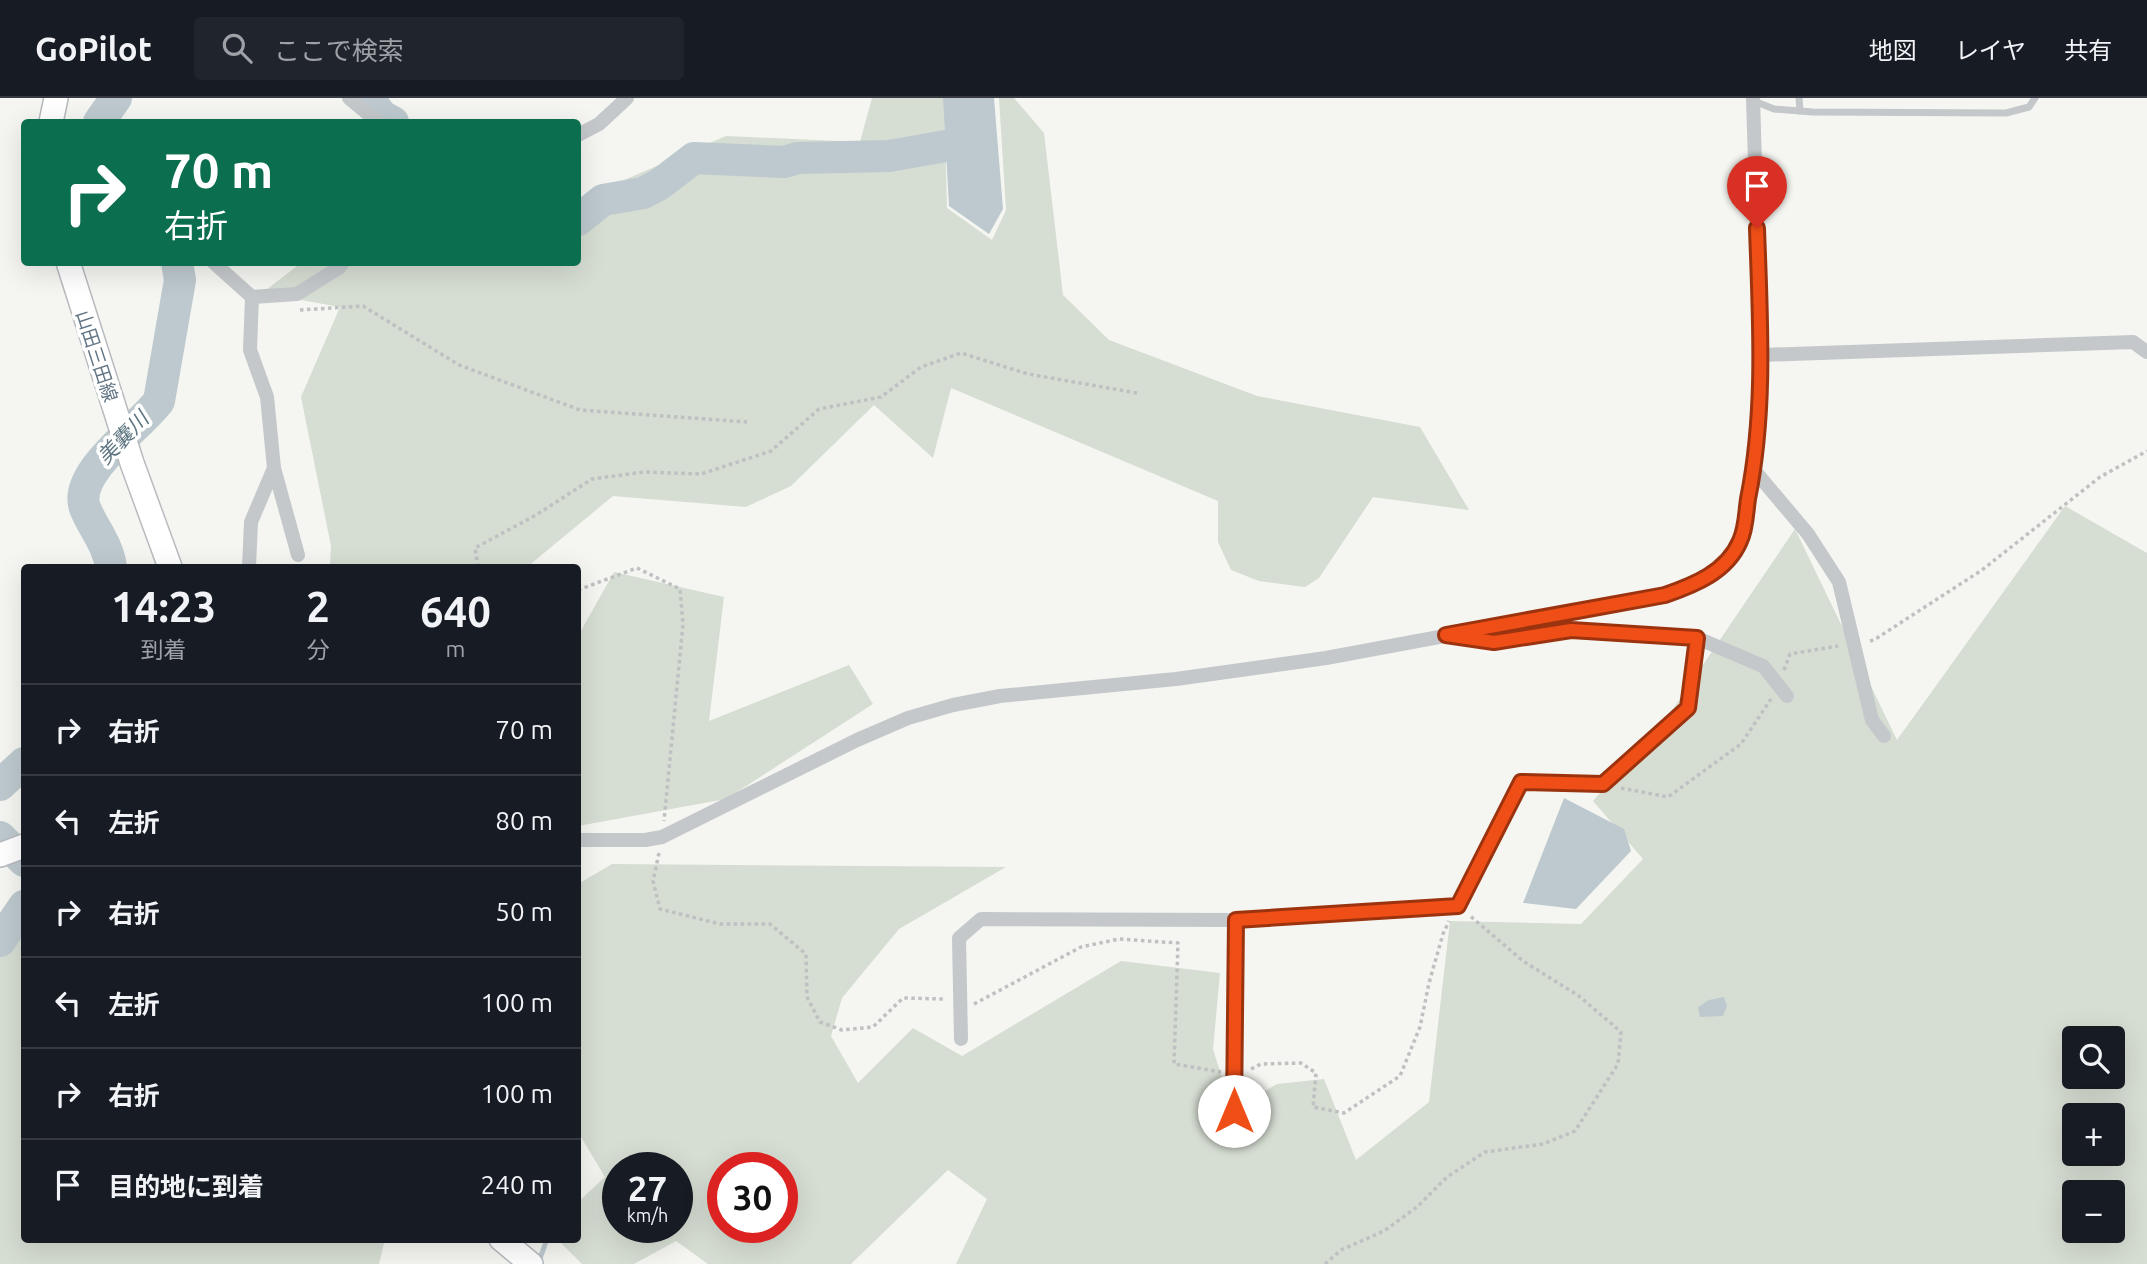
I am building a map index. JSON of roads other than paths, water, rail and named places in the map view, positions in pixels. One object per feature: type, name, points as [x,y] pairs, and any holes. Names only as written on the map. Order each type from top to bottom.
[{"type":"main road","points":[[52,119],[56,98]]},
{"type":"main road","name":"山田三田線","points":[[69,266],[120,428],[169,564]]},
{"type":"main road","points":[[507,1243],[528,1261]]},
{"type":"street","points":[[349,98],[374,119]]},
{"type":"street","points":[[581,133],[599,124],[627,98]]},
{"type":"street","points":[[581,840],[645,840],[662,837],[857,740],[908,718],[953,705],[1000,696],[1176,680],[1326,658],[1665,595],[1697,584],[1722,566],[1740,541],[1754,470],[1761,355],[1753,99]]},
{"type":"street","points":[[217,266],[252,297],[298,294],[341,266]]},
{"type":"street","points":[[252,297],[250,350],[267,397],[274,468],[298,555]]},
{"type":"street","points":[[1761,355],[2133,342],[2147,352]]},
{"type":"street","points":[[249,564],[251,522],[274,468]]},
{"type":"street","points":[[1754,470],[1808,534],[1839,582],[1872,720],[1884,736]]},
{"type":"street","points":[[1446,635],[1494,642],[1571,630],[1697,638],[1763,666],[1783,691]]},
{"type":"street","points":[[961,1039],[959,938],[981,919],[1236,920],[1458,906],[1521,782],[1603,784],[1688,708],[1697,638]]},
{"type":"street","points":[[1234,1111],[1236,920]]},
{"type":"lane","points":[[1799,98],[1800,111]]},
{"type":"lane","points":[[1753,99],[1774,109],[1800,111],[2006,113],[2028,107],[2035,98]]},
{"type":"waterway","name":"美嚢川","points":[[101,119],[116,98]]},
{"type":"waterway","points":[[368,98],[388,119]]},
{"type":"waterway","points":[[581,218],[603,200],[643,193],[660,184],[694,158],[784,162],[798,158],[889,156],[946,146]]},
{"type":"waterway","name":"美嚢川","points":[[110,564],[104,543],[85,508],[84,494],[88,480],[110,451],[159,401],[180,280],[178,266]]},
{"type":"waterway","points":[[0,785],[21,766]]},
{"type":"waterway","points":[[0,837],[21,858]]},
{"type":"waterway","points":[[0,941],[21,910]]},
{"type":"waterway","points":[[538,1264],[546,1243]]}]
